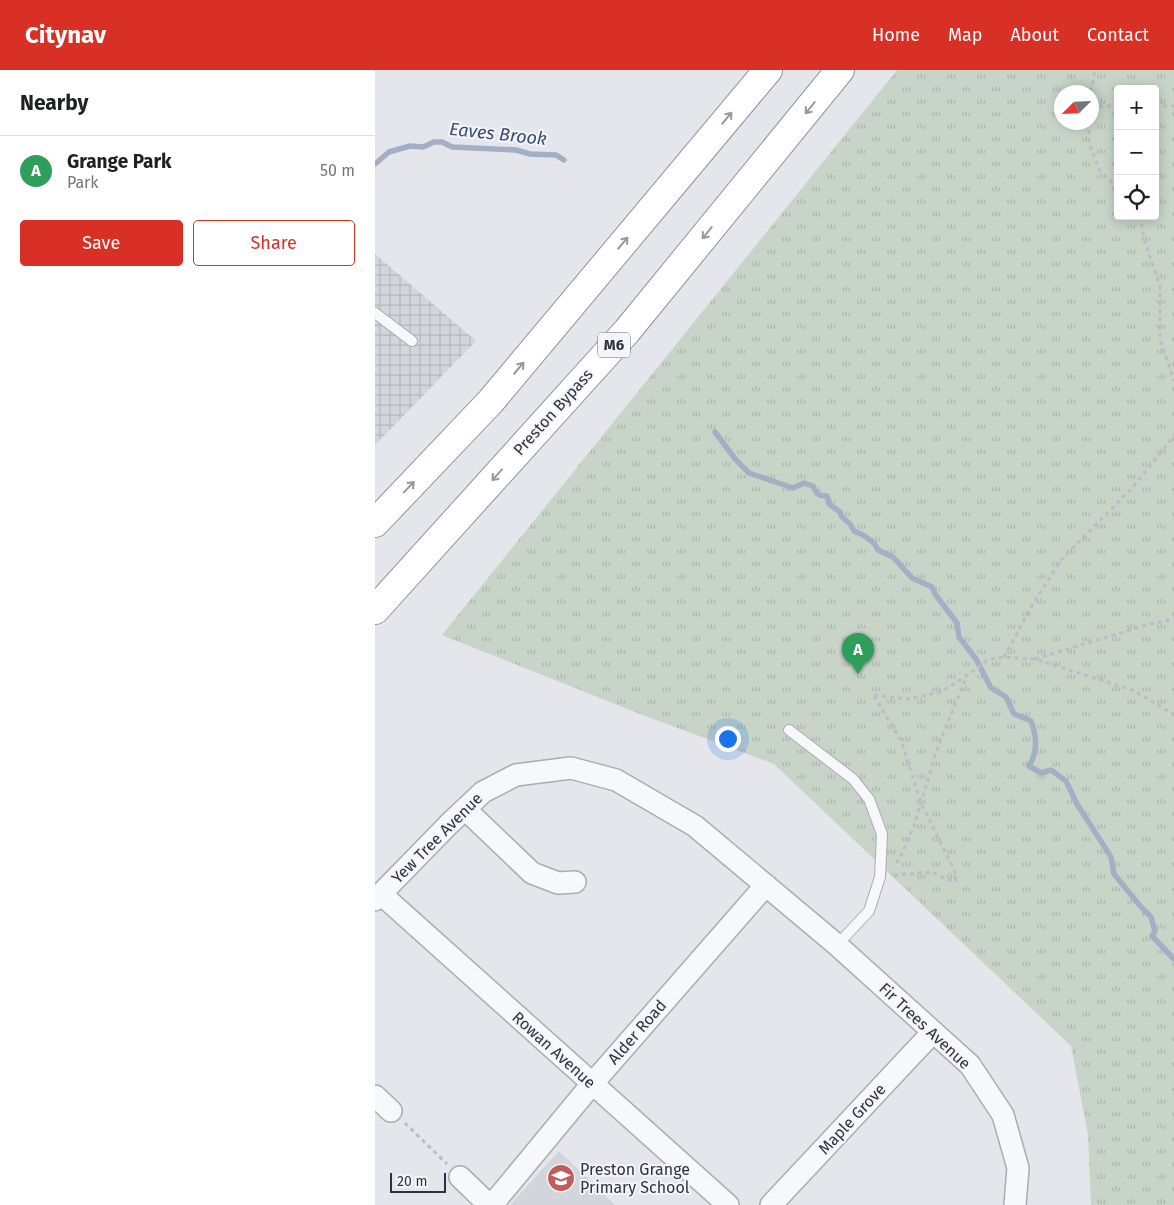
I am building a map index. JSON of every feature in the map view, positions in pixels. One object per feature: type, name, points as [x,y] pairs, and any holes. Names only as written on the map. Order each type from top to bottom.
[{"type":"highway","points":[[375,522],[491,402],[767,70]]},
{"type":"highway","name":"Preston Bypass","points":[[375,610],[627,331],[840,70]]},
{"type":"street","name":"Yew Tree Avenue","points":[[378,897],[483,792],[516,775],[571,768],[615,780],[695,826],[766,885]]},
{"type":"street","points":[[465,809],[532,873],[558,883],[575,882]]},
{"type":"street","name":"Fir Trees Avenue","points":[[766,885],[837,945],[970,1066],[1003,1115],[1017,1168],[1015,1205]]},
{"type":"street","name":"Alder Road","points":[[490,1205],[592,1084],[766,885]]},
{"type":"street","name":"Rowan Avenue","points":[[378,897],[728,1205]]},
{"type":"street","name":"Maple Grove","points":[[771,1205],[933,1032]]},
{"type":"street","points":[[375,1096],[391,1111]]},
{"type":"street","points":[[460,1177],[490,1205]]},
{"type":"lane","points":[[375,313],[412,341]]},
{"type":"lane","points":[[789,730],[853,779],[869,799],[882,834],[880,877],[869,911],[837,945]]},
{"type":"path","points":[[1092,85],[1095,70]]},
{"type":"path","points":[[1099,106],[1114,106]]},
{"type":"path","points":[[1159,106],[1174,106]]},
{"type":"path","points":[[1089,130],[1089,143],[1100,171],[1114,184]]},
{"type":"path","points":[[1141,220],[1144,239],[1160,286],[1160,339],[1174,381]]},
{"type":"path","points":[[1004,657],[1033,604],[1061,560],[1133,487],[1174,436]]},
{"type":"path","points":[[1035,659],[1150,624],[1174,619]]},
{"type":"path","points":[[880,877],[932,872],[948,880],[956,881],[955,872],[921,803],[901,740],[874,695],[907,699],[941,692],[967,676],[987,660],[1004,657],[1035,659],[1135,691],[1174,714]]},
{"type":"path","points":[[880,877],[899,860],[914,826],[938,746],[967,676]]},
{"type":"path","points":[[391,1111],[460,1177]]},
{"type":"shaded area","points":[[375,254],[476,341],[375,445]]},
{"type":"shaded area","name":"Preston Grange Primary School","points":[[559,1151],[615,1205],[510,1205]]},
{"type":"green space","points":[[897,70],[1174,70],[1174,1205],[1091,1205],[1088,1135],[1071,1046],[774,764],[640,714],[442,635]]},
{"type":"waterway","name":"Eaves Brook","points":[[375,164],[389,152],[410,146],[423,147],[434,142],[442,142],[452,147],[516,150],[530,154],[556,155],[564,160]]},
{"type":"waterway","points":[[715,432],[736,460],[749,473],[793,488],[804,483],[813,486],[818,494],[827,496],[829,504],[840,512],[854,531],[874,543],[878,550],[893,557],[912,578],[932,587],[935,594],[957,623],[959,637],[976,659],[991,688],[1006,697],[1014,714],[1031,721],[1036,744],[1029,766],[1041,773],[1051,770],[1066,781],[1077,804],[1111,857],[1114,874],[1151,917],[1155,931],[1152,936],[1174,959]]},
{"type":"place","name":"Grange Park","points":[[858,674]]},
{"type":"place","name":"Preston Grange Primary School","points":[[561,1178]]}]
